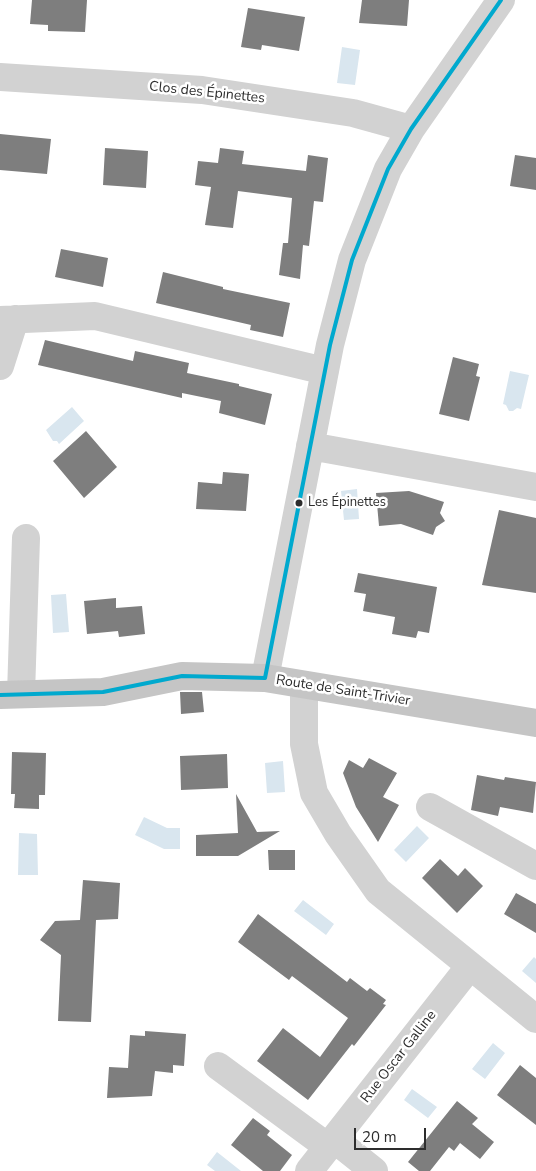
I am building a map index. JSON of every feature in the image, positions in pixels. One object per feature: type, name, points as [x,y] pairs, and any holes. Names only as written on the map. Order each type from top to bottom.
[{"type":"main road","name":"Route de Saint-Trivier","points":[[11,694],[103,692],[182,676],[265,678],[536,723]]},
{"type":"street","points":[[265,678],[325,371],[352,260],[388,169],[411,129],[501,0]]},
{"type":"street","name":"Clos des Épinettes","points":[[0,77],[202,90],[352,113],[411,129]]},
{"type":"street","points":[[0,366],[8,320],[95,316],[325,371]]},
{"type":"street","points":[[312,437],[536,468]]},
{"type":"street","points":[[312,437],[536,487]]},
{"type":"street","points":[[11,694],[26,538]]},
{"type":"street","points":[[304,685],[304,744],[314,793],[338,834],[378,891],[536,1019]]},
{"type":"street","points":[[430,807],[536,866]]},
{"type":"street","name":"Rue Oscar Galline","points":[[309,1171],[470,966]]},
{"type":"street","points":[[218,1066],[374,1171]]},
{"type":"shaded area","points":[[342,47],[360,50],[355,85],[337,83]]},
{"type":"shaded area","points":[[510,371],[529,375],[521,409],[517,408],[513,411],[509,411],[506,405],[503,404]]},
{"type":"shaded area","points":[[72,407],[84,421],[59,444],[57,441],[53,441],[46,430]]},
{"type":"shaded area","points":[[357,489],[359,519],[344,520],[341,491]]},
{"type":"shaded area","points":[[66,594],[69,632],[53,633],[51,595]]},
{"type":"shaded area","points":[[283,761],[285,792],[267,793],[265,763]]},
{"type":"shaded area","points":[[144,817],[167,828],[180,828],[180,849],[164,849],[135,835]]},
{"type":"shaded area","points":[[417,826],[429,838],[406,862],[394,850]]},
{"type":"shaded area","points":[[19,833],[37,834],[38,875],[18,875]]},
{"type":"shaded area","points":[[303,900],[334,924],[326,935],[294,911]]},
{"type":"shaded area","points":[[534,957],[536,959],[536,983],[522,971]]},
{"type":"shaded area","points":[[493,1043],[505,1053],[485,1079],[472,1069]]},
{"type":"shaded area","points":[[412,1089],[437,1107],[428,1118],[404,1100]]},
{"type":"shaded area","points":[[217,1152],[241,1171],[215,1171],[207,1165]]},
{"type":"building","points":[[32,0],[87,0],[85,32],[48,31],[48,25],[30,24]]},
{"type":"building","points":[[362,0],[409,0],[407,26],[359,23]]},
{"type":"building","points":[[248,8],[305,17],[299,51],[262,45],[261,50],[241,47]]},
{"type":"building","points":[[0,134],[51,139],[47,174],[0,170]]},
{"type":"building","points":[[105,148],[148,151],[146,188],[103,185]]},
{"type":"building","points":[[220,148],[244,151],[242,164],[306,171],[308,155],[328,158],[323,202],[314,201],[309,246],[303,245],[300,279],[279,275],[283,243],[288,243],[292,198],[238,191],[233,228],[205,225],[211,187],[195,185],[198,161],[218,163]]},
{"type":"building","points":[[515,155],[536,158],[536,190],[510,186]]},
{"type":"building","points":[[61,249],[108,258],[103,287],[55,277]]},
{"type":"building","points":[[163,272],[223,287],[223,289],[290,303],[283,337],[250,330],[251,325],[156,303]]},
{"type":"building","points":[[45,340],[133,361],[135,351],[189,363],[187,373],[239,384],[239,386],[272,394],[265,425],[219,413],[221,401],[182,393],[182,398],[38,365]]},
{"type":"building","points":[[453,357],[479,364],[476,376],[480,377],[469,421],[439,414]]},
{"type":"building","points":[[86,431],[117,467],[84,498],[53,461]]},
{"type":"building","points":[[223,472],[249,474],[246,511],[196,509],[198,482],[222,484]]},
{"type":"building","points":[[409,491],[444,502],[440,513],[445,521],[436,527],[433,535],[401,524],[379,526],[376,493]]},
{"type":"building","points":[[499,510],[536,518],[536,593],[482,585]]},
{"type":"building","points":[[358,573],[437,587],[429,633],[418,631],[416,638],[392,634],[395,617],[363,611],[366,594],[354,592]]},
{"type":"building","points":[[116,598],[116,608],[142,606],[145,634],[119,637],[118,631],[87,634],[84,601]]},
{"type":"building","points":[[180,692],[202,692],[204,712],[181,714]]},
{"type":"building","points":[[12,752],[46,753],[45,795],[39,795],[39,809],[14,808],[15,794],[11,794]]},
{"type":"building","points":[[227,754],[228,788],[181,790],[180,756]]},
{"type":"building","points":[[369,758],[397,773],[383,797],[399,805],[378,842],[356,807],[343,773],[349,760],[363,768]]},
{"type":"building","points":[[477,775],[504,780],[505,777],[536,782],[533,813],[500,807],[498,816],[471,810]]},
{"type":"building","points":[[236,794],[257,832],[280,831],[238,856],[196,856],[196,835],[238,833]]},
{"type":"building","points":[[268,850],[295,850],[295,870],[269,870]]},
{"type":"building","points":[[440,859],[458,876],[465,868],[483,886],[457,913],[422,878]]},
{"type":"building","points":[[83,880],[120,883],[118,919],[96,920],[91,1022],[58,1021],[61,955],[40,940],[55,921],[80,920]]},
{"type":"building","points":[[516,893],[536,904],[536,933],[504,914]]},
{"type":"building","points":[[258,914],[347,982],[350,978],[367,991],[370,988],[386,1000],[383,1004],[386,1005],[354,1046],[352,1044],[308,1100],[257,1061],[283,1028],[320,1057],[348,1018],[292,976],[289,980],[238,942]]},
{"type":"building","points":[[145,1031],[186,1034],[184,1066],[173,1065],[173,1073],[155,1071],[152,1096],[107,1098],[109,1067],[128,1068],[130,1035],[145,1036]]},
{"type":"building","points":[[520,1065],[536,1078],[536,1125],[497,1095]]},
{"type":"building","points":[[457,1101],[478,1118],[472,1124],[494,1142],[480,1159],[460,1143],[454,1151],[449,1147],[430,1171],[419,1171],[408,1162]]},
{"type":"building","points":[[253,1118],[270,1131],[267,1135],[292,1155],[280,1171],[263,1171],[231,1145]]},
{"type":"transit line","points":[[265,678],[330,345],[352,260],[388,169],[411,129],[501,0]]},
{"type":"transit line","points":[[0,695],[103,692],[182,676],[265,678]]},
{"type":"place","name":"Les Épinettes","points":[[299,503]]}]
